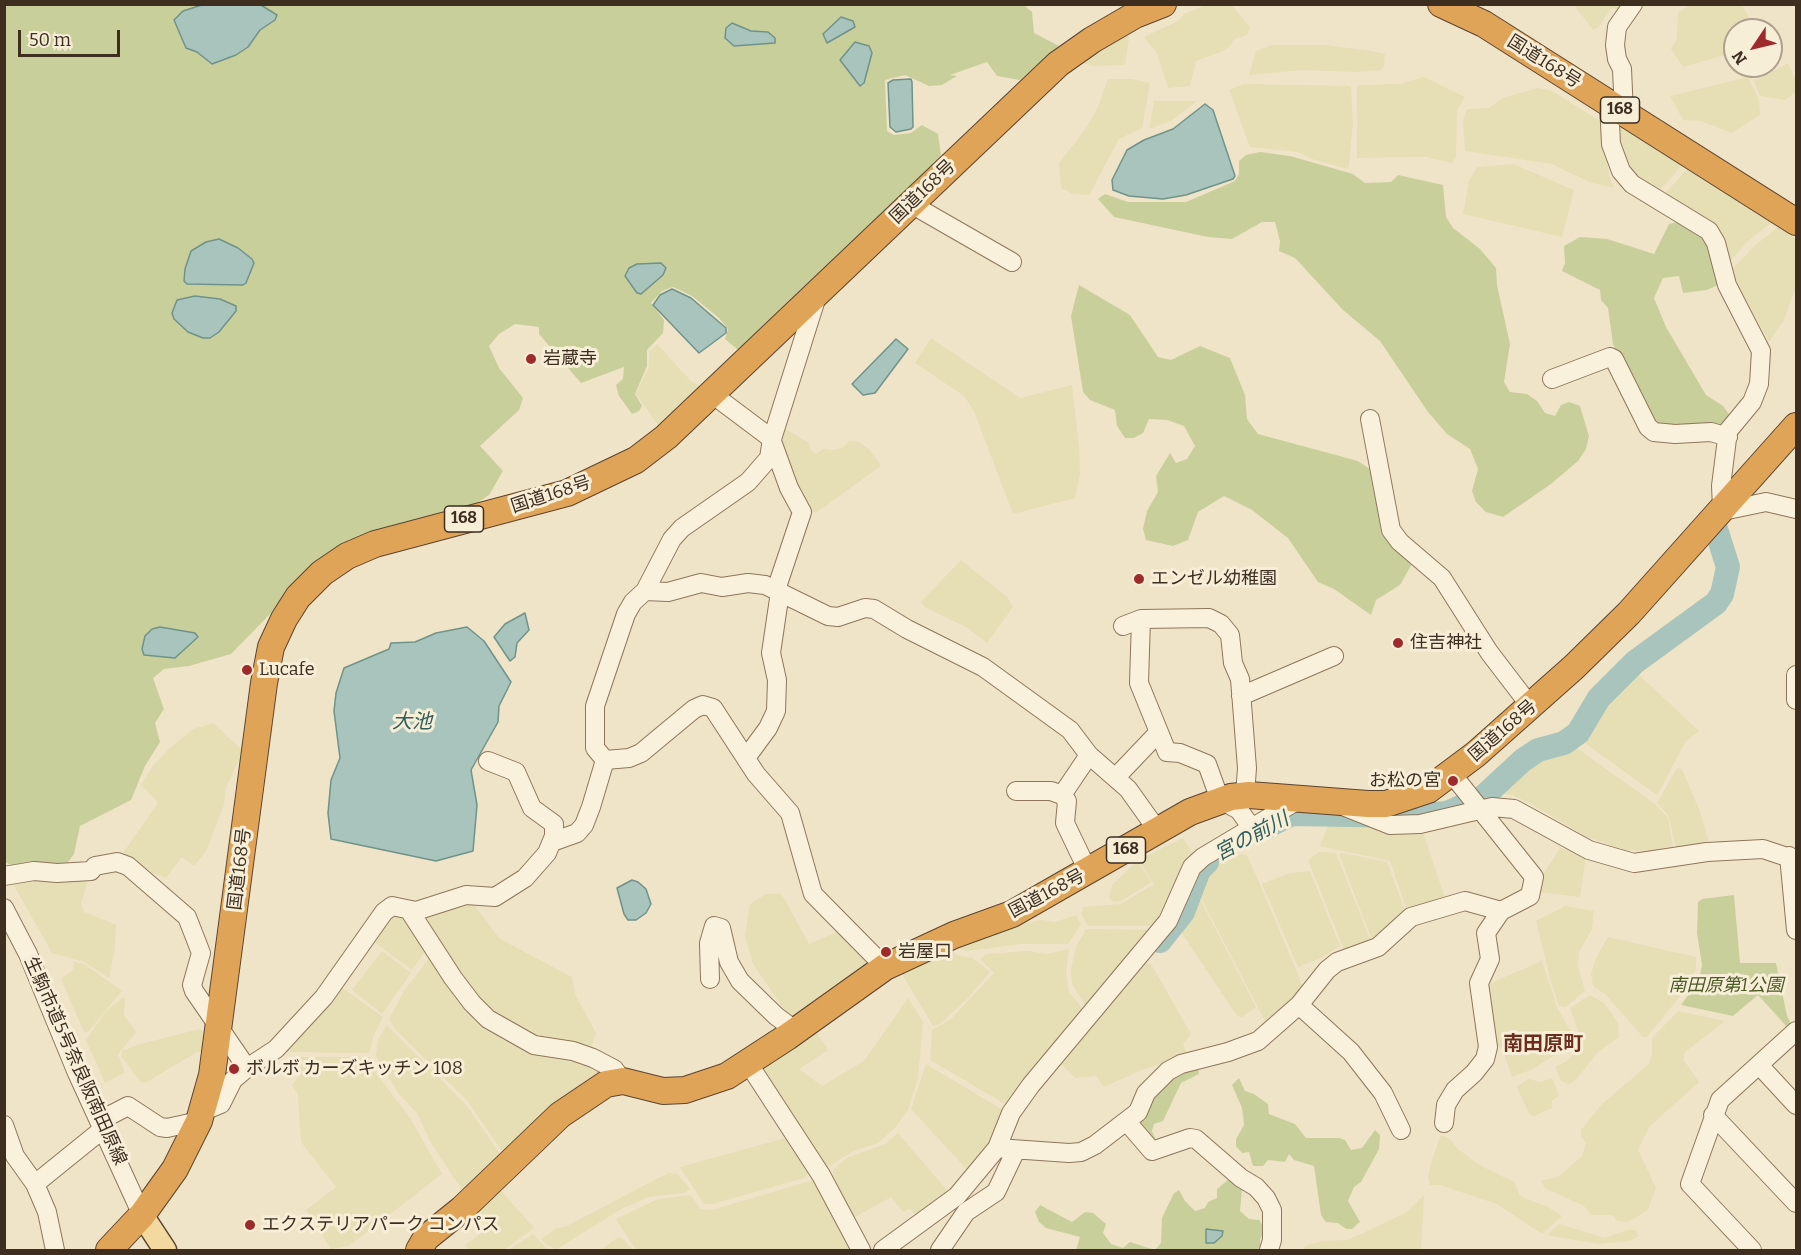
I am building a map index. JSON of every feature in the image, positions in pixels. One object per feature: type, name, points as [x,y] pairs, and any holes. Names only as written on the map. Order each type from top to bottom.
[{"type":"highway","name":"国道168号","points":[[109,1251],[142,1215],[175,1169],[200,1116],[212,1076],[264,683],[271,647],[298,597],[322,573],[347,556],[375,544],[567,493],[636,460],[666,437],[712,394],[1058,64],[1092,40],[1135,15],[1163,4]]},
{"type":"highway","name":"国道168号","points":[[1441,4],[1484,24],[1797,222]]},
{"type":"highway","name":"国道168号","points":[[623,1081],[663,1091],[685,1090],[727,1076],[796,1031],[885,967],[954,935],[1012,914],[1190,812],[1233,798],[1315,798],[1386,804],[1428,790],[1452,774],[1531,707],[1629,613],[1797,426]]},
{"type":"highway","points":[[418,1251],[426,1238],[462,1209],[561,1115],[606,1084],[623,1081]]},
{"type":"main road","points":[[142,1215],[165,1251]]},
{"type":"street","points":[[1633,4],[1617,27],[1615,46],[1617,59],[1622,69],[1611,144],[1621,171],[1632,184],[1708,231],[1716,243],[1727,285],[1761,351],[1760,384],[1752,402],[1734,422],[1728,437],[1720,510],[1766,502],[1797,509]]},
{"type":"street","points":[[910,204],[1012,262]]},
{"type":"street","points":[[604,760],[595,748],[595,706],[626,614],[633,602],[645,591],[672,539],[682,528],[748,482],[769,458],[772,441],[818,293]]},
{"type":"street","points":[[1552,379],[1610,357],[1614,360],[1648,427],[1654,432],[1675,434],[1712,432],[1728,437]]},
{"type":"street","points":[[712,394],[772,441],[784,478],[802,512],[778,591],[771,653],[778,696],[776,711],[768,728],[746,758]]},
{"type":"street","points":[[1370,419],[1391,530],[1400,542],[1442,578],[1489,652],[1531,707]]},
{"type":"street","points":[[645,591],[669,592],[701,583],[722,587],[748,583],[778,591],[828,616],[838,617],[866,608],[873,609],[916,634],[983,666],[1070,730],[1089,755],[1117,776],[1158,831]]},
{"type":"street","points":[[1123,626],[1141,619],[1209,618],[1221,624],[1230,635],[1241,696],[1247,768],[1233,798]]},
{"type":"street","points":[[1141,619],[1139,683],[1167,752],[1180,753],[1207,764],[1233,798],[1251,827]]},
{"type":"street","points":[[1241,696],[1334,656]]},
{"type":"street","points":[[1797,675],[1797,700]]},
{"type":"street","points":[[604,760],[629,758],[641,753],[694,709],[703,705],[713,708],[746,758],[790,813],[813,894],[885,967]]},
{"type":"street","points":[[1117,776],[1158,733]]},
{"type":"street","points":[[1062,795],[1089,755]]},
{"type":"street","points":[[552,842],[577,832],[584,825],[604,760]]},
{"type":"street","points":[[35,1184],[101,1125],[128,1106],[160,1127],[167,1128],[200,1116],[221,1104],[233,1080],[276,1049],[324,997],[384,912],[392,906],[416,911],[466,896],[495,897],[525,878],[547,853],[552,842],[554,824],[532,808],[516,772],[488,761]]},
{"type":"street","points":[[1444,1123],[1446,1105],[1455,1090],[1474,1073],[1485,1059],[1488,1047],[1479,983],[1490,959],[1486,933],[1502,911],[1530,896],[1534,877],[1452,774]]},
{"type":"street","points":[[1016,791],[1051,790],[1062,795],[1067,801],[1065,823],[1088,872]]},
{"type":"street","points":[[1409,797],[1420,824]]},
{"type":"street","points":[[883,1251],[957,1196],[997,1148],[1011,1113],[1031,1084],[1168,921],[1192,867],[1203,857],[1251,827],[1315,798],[1390,825],[1420,824],[1492,807],[1514,809],[1589,850],[1634,863],[1707,852],[1762,849],[1793,858],[1797,930]]},
{"type":"street","points":[[4,876],[34,871],[57,873],[91,871],[95,866],[117,862],[128,866],[187,917],[201,953],[192,985],[194,991],[218,1030],[247,1068]]},
{"type":"street","points":[[997,1148],[1081,1152],[1127,1122],[1138,1112],[1146,1093],[1168,1071],[1181,1064],[1228,1052],[1258,1041],[1299,1005],[1337,962],[1352,955],[1367,953],[1378,947],[1411,917],[1465,901],[1502,911]]},
{"type":"street","name":"生駒市道5号奈良阪南田原線","points":[[4,908],[28,954],[142,1215]]},
{"type":"street","points":[[409,910],[453,978],[472,1003],[488,1018],[534,1045],[573,1051],[593,1058],[614,1069],[623,1081]]},
{"type":"street","points":[[710,979],[709,943],[714,926],[721,928],[729,962],[740,981],[776,1016],[796,1031]]},
{"type":"street","points":[[1299,1005],[1351,1052],[1383,1093],[1401,1130]]},
{"type":"street","points":[[1752,1251],[1690,1184],[1720,1100],[1797,1031]]},
{"type":"street","points":[[748,1064],[821,1175],[861,1251]]},
{"type":"street","points":[[1759,1065],[1797,1105]]},
{"type":"street","points":[[1713,1115],[1797,1203]]},
{"type":"street","points":[[1127,1122],[1152,1151],[1190,1138],[1196,1139],[1241,1178],[1256,1187],[1266,1198],[1272,1210],[1272,1240],[1269,1251]]},
{"type":"street","points":[[4,1125],[15,1156],[35,1184],[48,1212],[55,1251]]},
{"type":"street","points":[[940,1251],[966,1212],[996,1192],[1016,1150]]},
{"type":"shaded area","points":[[1208,4],[1232,5],[1250,27],[1247,35],[1234,39],[1230,46],[1221,52],[1196,61],[1190,86],[1168,88],[1157,53],[1144,37],[1178,21],[1184,14]]},
{"type":"shaded area","points":[[1691,4],[1742,5],[1749,18],[1723,18],[1723,55],[1683,67],[1671,49],[1677,39],[1678,13]]},
{"type":"shaded area","points":[[1574,5],[1622,5],[1618,10],[1612,7],[1599,27],[1593,30]]},
{"type":"shaded area","points":[[1130,32],[1125,65],[1092,66],[1081,62]]},
{"type":"shaded area","points":[[1272,45],[1327,45],[1371,51],[1385,54],[1384,66],[1381,70],[1356,72],[1303,70],[1249,75],[1256,51]]},
{"type":"shaded area","points":[[1788,63],[1796,81],[1796,92],[1785,100],[1760,96],[1754,81],[1760,78],[1783,78],[1783,66]]},
{"type":"shaded area","points":[[1424,77],[1465,97],[1457,110],[1456,157],[1452,163],[1426,157],[1357,158],[1357,87],[1400,84]]},
{"type":"shaded area","points":[[1748,78],[1759,100],[1760,115],[1732,133],[1701,121],[1683,120],[1670,96]]},
{"type":"shaded area","points":[[1108,79],[1132,79],[1150,83],[1142,128],[1119,139],[1089,195],[1073,194],[1061,188],[1059,163],[1084,131],[1098,107]]},
{"type":"shaded area","points":[[1244,84],[1351,86],[1353,122],[1347,169],[1312,159],[1298,152],[1250,147],[1229,90]]},
{"type":"shaded area","points":[[1538,88],[1550,90],[1602,122],[1609,175],[1614,188],[1589,182],[1552,164],[1465,151],[1463,120],[1467,109],[1489,108],[1503,98]]},
{"type":"shaded area","points":[[1154,101],[1197,101],[1171,121],[1149,129]]},
{"type":"shaded area","points":[[1614,122],[1683,164],[1657,193],[1628,172]]},
{"type":"shaded area","points":[[1513,164],[1574,190],[1562,237],[1463,214],[1469,181],[1477,167]]},
{"type":"shaded area","points":[[1688,168],[1772,222],[1746,243],[1727,265],[1720,240],[1663,196]]},
{"type":"shaded area","points":[[1778,227],[1796,239],[1796,287],[1784,320],[1769,342],[1731,271],[1752,248]]},
{"type":"shaded area","points":[[931,338],[1020,398],[1072,385],[1080,474],[1075,498],[1013,514],[974,411],[964,396],[915,363]]},
{"type":"shaded area","points":[[657,344],[691,381],[702,387],[663,424],[658,425],[636,394],[649,366],[649,351]]},
{"type":"shaded area","points":[[784,428],[809,443],[810,449],[816,454],[823,449],[842,448],[849,441],[858,442],[869,449],[881,466],[817,512],[807,513],[780,462],[780,430]]},
{"type":"shaded area","points":[[961,560],[1008,598],[1013,607],[987,643],[966,627],[926,608],[921,602]]},
{"type":"shaded area","points":[[1635,671],[1699,731],[1686,741],[1657,795],[1582,741],[1609,696]]},
{"type":"shaded area","points":[[213,723],[243,751],[226,788],[224,805],[206,851],[194,866],[182,857],[166,878],[153,873],[123,853],[158,803],[141,785],[154,764],[171,747],[193,729]]},
{"type":"shaded area","points":[[1575,747],[1655,804],[1668,818],[1673,846],[1650,851],[1625,850],[1587,837],[1531,804],[1512,795],[1499,793],[1522,771],[1544,755],[1563,752]]},
{"type":"shaded area","points":[[1677,768],[1682,769],[1700,812],[1709,843],[1676,847],[1668,815],[1657,803]]},
{"type":"shaded area","points":[[1337,819],[1423,832],[1446,901],[1407,911],[1390,861],[1319,846],[1329,825]]},
{"type":"shaded area","points":[[1183,838],[1196,858],[1163,926],[1088,926],[1081,913],[1084,907],[1121,904],[1154,884],[1138,860]]},
{"type":"shaded area","points":[[1560,848],[1586,855],[1580,897],[1538,892],[1541,878]]},
{"type":"shaded area","points":[[1319,852],[1336,853],[1372,944],[1344,950],[1308,860]]},
{"type":"shaded area","points":[[1242,854],[1247,856],[1259,882],[1305,991],[1267,1025],[1199,894],[1208,873],[1216,865]]},
{"type":"shaded area","points":[[1339,854],[1387,862],[1406,913],[1373,943]]},
{"type":"shaded area","points":[[1137,861],[1152,882],[1121,901],[1114,902],[1109,898],[1112,885]]},
{"type":"shaded area","points":[[1310,871],[1340,946],[1321,958],[1298,967],[1262,884],[1290,873]]},
{"type":"shaded area","points":[[17,877],[89,877],[81,904],[85,912],[116,925],[115,948],[109,978],[84,962],[52,953],[12,882]]},
{"type":"shaded area","points":[[766,894],[780,894],[784,898],[809,944],[837,932],[869,962],[868,968],[792,1021],[753,964],[745,936],[750,904]]},
{"type":"shaded area","points":[[1199,897],[1256,1007],[1242,1017],[1237,1016],[1181,932]]},
{"type":"shaded area","points":[[470,900],[500,939],[572,977],[575,994],[596,1033],[590,1051],[541,1041],[490,1014],[422,923],[427,911]]},
{"type":"shaded area","points":[[1566,906],[1594,911],[1592,929],[1579,952],[1578,966],[1585,991],[1566,1007],[1559,1006],[1536,921]]},
{"type":"shaded area","points":[[407,912],[429,946],[412,970],[370,939],[388,913]]},
{"type":"shaded area","points":[[1076,915],[1081,925],[1068,944],[1021,944],[968,951],[958,949],[952,943],[999,929],[1042,920],[1055,922]]},
{"type":"shaded area","points":[[1086,929],[1151,930],[1087,1009],[1072,984],[1071,969],[1076,947]]},
{"type":"shaded area","points":[[1608,937],[1696,957],[1696,969],[1686,989],[1647,1037],[1643,1037],[1605,994],[1593,986],[1591,974],[1596,958]]},
{"type":"shaded area","points":[[950,945],[956,955],[973,958],[990,972],[967,999],[940,1024],[933,1026],[899,969]]},
{"type":"shaded area","points":[[1069,949],[1066,973],[1069,992],[1080,1005],[1083,1016],[1012,1108],[930,1060],[932,1030],[952,1018],[994,973],[980,959],[986,954],[1028,951],[1046,954]]},
{"type":"shaded area","points":[[382,951],[411,973],[382,1014],[352,990]]},
{"type":"shaded area","points":[[433,953],[480,1015],[607,1071],[504,1154],[468,1102],[395,1029],[389,1019],[404,991]]},
{"type":"shaded area","points":[[74,961],[86,965],[122,991],[88,1032],[84,1032],[61,979],[73,970]]},
{"type":"shaded area","points":[[1542,961],[1558,1009],[1574,1037],[1569,1046],[1533,1069],[1512,1077],[1502,1049],[1496,1044],[1486,991],[1493,982]]},
{"type":"shaded area","points":[[1144,963],[1151,964],[1191,1034],[1183,1044],[1188,1056],[1144,1069],[1104,1087],[1096,1076],[1075,1078],[1061,1064]]},
{"type":"shaded area","points":[[340,986],[383,1017],[374,1035],[369,1053],[282,1052]]},
{"type":"shaded area","points":[[1590,995],[1604,1003],[1618,1023],[1619,1037],[1597,1053],[1576,1080],[1569,1084],[1561,1081],[1555,1067],[1567,1061],[1578,1048],[1579,1033],[1570,1008]]},
{"type":"shaded area","points":[[125,998],[124,1015],[136,1032],[118,1055],[125,1072],[105,1083],[86,1040],[106,1011]]},
{"type":"shaded area","points":[[908,998],[923,1022],[918,1078],[908,1110],[894,1129],[878,1143],[854,1151],[827,1167],[763,1071],[762,1063],[814,1028],[828,1050],[799,1069],[822,1086],[864,1061]]},
{"type":"shaded area","points":[[1678,1011],[1725,1021],[1685,1052],[1683,1059],[1699,1082],[1650,1126],[1638,1150],[1656,1188],[1648,1210],[1628,1222],[1617,1221],[1613,1215],[1591,1215],[1584,1206],[1545,1188],[1541,1181],[1558,1177],[1582,1156],[1586,1143],[1581,1136],[1581,1130],[1602,1104],[1649,1064],[1652,1054],[1652,1038]]},
{"type":"shaded area","points":[[387,1025],[467,1106],[503,1158],[462,1190],[431,1143],[417,1113],[398,1093],[376,1056],[378,1040]]},
{"type":"shaded area","points":[[199,1029],[206,1032],[204,1052],[197,1052],[145,1083],[140,1081],[121,1056],[122,1051],[137,1045]]},
{"type":"shaded area","points":[[291,1057],[369,1057],[376,1073],[410,1118],[442,1174],[349,1246],[331,1249],[306,1210],[336,1187],[301,1142],[298,1095],[292,1085],[302,1073]]},
{"type":"shaded area","points":[[926,1064],[1008,1113],[997,1139],[970,1173],[911,1109]]},
{"type":"shaded area","points":[[1552,1078],[1559,1095],[1552,1101],[1552,1108],[1534,1116],[1529,1114],[1517,1087],[1528,1079],[1541,1082]]},
{"type":"shaded area","points":[[898,1133],[951,1195],[917,1217],[910,1209],[903,1212],[891,1197],[853,1218],[833,1179],[833,1170],[846,1158],[885,1144]]},
{"type":"shaded area","points":[[1441,1135],[1450,1139],[1457,1148],[1479,1165],[1514,1182],[1520,1196],[1548,1207],[1562,1216],[1543,1233],[1497,1204],[1440,1185],[1430,1185],[1428,1178],[1431,1163]]},
{"type":"shaded area","points":[[789,1137],[812,1171],[804,1178],[713,1204],[704,1204],[680,1167]]},
{"type":"shaded area","points":[[668,1173],[678,1174],[690,1189],[685,1193],[649,1197],[623,1208],[557,1249],[548,1246],[541,1239],[555,1229],[567,1226]]},
{"type":"shaded area","points":[[817,1179],[853,1250],[636,1250],[616,1219],[658,1199],[691,1195],[700,1209],[712,1210]]},
{"type":"shaded area","points":[[497,1186],[534,1228],[504,1250],[469,1250],[465,1245],[489,1228],[477,1206]]},
{"type":"shaded area","points":[[1424,1195],[1421,1250],[1303,1250],[1305,1246],[1323,1241],[1347,1240],[1359,1235],[1407,1212]]},
{"type":"shaded area","points":[[1559,1224],[1605,1238],[1627,1230],[1635,1230],[1639,1236],[1629,1241],[1598,1244],[1547,1235]]},
{"type":"shaded area","points":[[533,1234],[548,1250],[509,1250]]},
{"type":"shaded area","points":[[618,1237],[624,1239],[632,1250],[601,1250]]},
{"type":"green space","points":[[1023,4],[1032,12],[1034,33],[1059,46],[1020,80],[997,76],[987,62],[950,75],[957,76],[942,85],[929,86],[905,75],[885,80],[887,131],[894,135],[911,133],[922,125],[938,134],[941,155],[915,190],[746,347],[738,350],[725,339],[728,329],[719,318],[692,296],[673,287],[662,291],[651,303],[664,320],[663,333],[647,350],[647,366],[635,394],[642,406],[639,411],[632,414],[619,396],[616,385],[623,379],[624,367],[581,383],[539,334],[539,327],[515,324],[499,334],[489,346],[499,368],[523,398],[519,410],[480,446],[503,471],[489,495],[469,508],[300,577],[271,613],[231,654],[189,666],[164,669],[153,678],[164,709],[155,723],[160,742],[145,766],[131,800],[80,826],[74,854],[64,867],[17,868],[5,862],[5,5]]},
{"type":"green space","points":[[1260,152],[1290,156],[1353,174],[1365,183],[1391,182],[1398,175],[1443,185],[1446,217],[1453,228],[1480,249],[1496,268],[1497,285],[1510,344],[1504,382],[1510,392],[1527,394],[1537,401],[1545,413],[1555,416],[1561,405],[1569,402],[1580,406],[1589,436],[1586,449],[1578,461],[1551,484],[1503,517],[1486,512],[1476,502],[1472,491],[1478,469],[1470,449],[1447,434],[1428,412],[1380,341],[1343,310],[1295,258],[1279,251],[1280,241],[1275,222],[1262,222],[1232,239],[1208,237],[1114,217],[1098,199],[1105,194],[1128,202],[1186,202],[1235,181],[1239,174],[1239,161],[1246,155]]},
{"type":"green space","points":[[1681,221],[1697,231],[1707,245],[1722,283],[1707,290],[1683,293],[1679,276],[1663,278],[1654,298],[1666,327],[1706,395],[1723,406],[1731,417],[1720,427],[1658,425],[1644,408],[1613,344],[1608,308],[1601,300],[1600,290],[1562,271],[1565,263],[1564,246],[1580,237],[1607,239],[1654,254],[1669,224]]},
{"type":"green space","points":[[1079,285],[1130,315],[1158,357],[1171,360],[1200,346],[1230,358],[1245,395],[1247,419],[1258,434],[1358,461],[1373,471],[1413,562],[1400,585],[1376,600],[1371,615],[1334,589],[1318,582],[1288,538],[1252,510],[1224,496],[1198,512],[1188,540],[1173,546],[1146,540],[1143,529],[1147,511],[1158,492],[1156,476],[1170,453],[1176,463],[1187,459],[1195,446],[1184,426],[1167,420],[1149,419],[1143,433],[1134,438],[1125,438],[1117,426],[1115,410],[1090,400],[1083,392],[1071,316]]},
{"type":"green space","name":"南田原第1公園","points":[[1734,895],[1740,963],[1776,963],[1787,1016],[1793,1027],[1788,1028],[1758,995],[1733,1016],[1681,1005],[1699,980],[1702,965],[1697,933],[1698,902],[1702,899]]},
{"type":"green space","points":[[1197,1063],[1199,1074],[1181,1083],[1163,1121],[1154,1124],[1152,1131],[1158,1144],[1135,1128],[1153,1089]]},
{"type":"green space","points":[[1239,1078],[1245,1091],[1254,1094],[1268,1104],[1269,1114],[1295,1124],[1306,1138],[1339,1138],[1345,1140],[1351,1150],[1362,1148],[1375,1130],[1380,1135],[1379,1149],[1361,1182],[1354,1187],[1348,1201],[1360,1222],[1352,1229],[1346,1229],[1338,1223],[1326,1222],[1321,1215],[1314,1166],[1294,1160],[1289,1154],[1285,1162],[1268,1160],[1263,1166],[1253,1166],[1249,1152],[1242,1153],[1236,1146],[1236,1139],[1244,1125],[1242,1108],[1232,1085]]},
{"type":"green space","points":[[1229,1179],[1236,1179],[1242,1189],[1240,1211],[1249,1219],[1259,1220],[1266,1230],[1260,1239],[1260,1250],[1155,1250],[1161,1243],[1162,1218],[1174,1193],[1179,1190],[1185,1201],[1195,1211],[1205,1208],[1208,1202],[1217,1198],[1217,1189]]},
{"type":"green space","points":[[1040,1205],[1072,1222],[1085,1212],[1093,1213],[1106,1224],[1103,1233],[1111,1244],[1123,1248],[1130,1242],[1155,1250],[1076,1250],[1080,1237],[1046,1228],[1039,1222],[1035,1212]]},
{"type":"water","points":[[205,4],[261,5],[277,15],[275,20],[260,30],[248,47],[236,55],[212,64],[197,52],[186,48],[174,20],[183,11]]},
{"type":"water","points":[[841,17],[853,21],[855,27],[827,43],[823,34]]},
{"type":"water","points":[[732,23],[751,31],[768,32],[775,38],[775,43],[734,46],[725,38],[726,28]]},
{"type":"water","points":[[855,42],[869,46],[872,53],[864,83],[860,86],[840,60]]},
{"type":"water","points":[[911,79],[913,127],[911,129],[896,132],[890,127],[888,83],[893,80]]},
{"type":"water","points":[[1205,104],[1213,110],[1235,176],[1233,179],[1186,195],[1163,199],[1129,196],[1113,190],[1112,180],[1127,150],[1144,140],[1173,129]]},
{"type":"water","points":[[219,239],[238,248],[252,259],[254,263],[246,283],[243,285],[187,284],[184,281],[185,269],[191,251],[206,242]]},
{"type":"water","points":[[661,263],[666,268],[663,275],[641,294],[637,293],[625,276],[629,268],[637,264]]},
{"type":"water","points":[[672,289],[691,298],[726,328],[726,333],[699,353],[653,305],[660,295]]},
{"type":"water","points":[[195,296],[220,299],[236,306],[236,311],[219,332],[210,338],[203,338],[188,332],[174,319],[172,313],[177,300]]},
{"type":"water","points":[[896,339],[908,349],[875,393],[863,395],[852,384]]},
{"type":"water","points":[[525,613],[529,630],[517,643],[515,657],[510,661],[494,637],[505,624]]},
{"type":"water","points":[[160,627],[195,633],[198,637],[175,658],[144,655],[142,649],[145,636],[152,629]]},
{"type":"water","name":"大池","points":[[467,627],[484,641],[511,682],[499,706],[498,722],[471,770],[477,805],[473,851],[436,861],[331,839],[328,813],[331,780],[340,758],[334,711],[336,693],[344,668],[389,649],[391,643],[415,642],[436,633]]},
{"type":"water","points":[[632,880],[646,889],[651,904],[646,913],[636,920],[628,920],[624,914],[617,888]]},
{"type":"water","points":[[1206,1229],[1223,1231],[1222,1236],[1214,1243],[1206,1243]]},
{"type":"waterway","name":"宮の前川","points":[[1266,827],[1292,814],[1406,816],[1447,813],[1483,797],[1523,760],[1538,750],[1564,743],[1578,733],[1599,698],[1635,662],[1716,603],[1722,594],[1728,567],[1715,526]]},
{"type":"waterway","name":"宮の前川","points":[[1160,941],[1183,912],[1199,870],[1207,862]]},
{"type":"place","name":"岩蔵寺","points":[[531,359]]},
{"type":"place","name":"エンゼル幼稚園","points":[[1139,579]]},
{"type":"place","name":"住吉神社","points":[[1398,643]]},
{"type":"place","name":"Lucafe","points":[[247,670]]},
{"type":"place","name":"お松の宮","points":[[1453,781]]},
{"type":"place","name":"岩屋口","points":[[886,952]]},
{"type":"place","name":"ボルボ カーズキッチン 108","points":[[234,1069]]},
{"type":"place","name":"エクステリアパーク コンパス","points":[[250,1225]]},
{"type":"district","name":"南田原町","points":[[1543,1044]]}]
